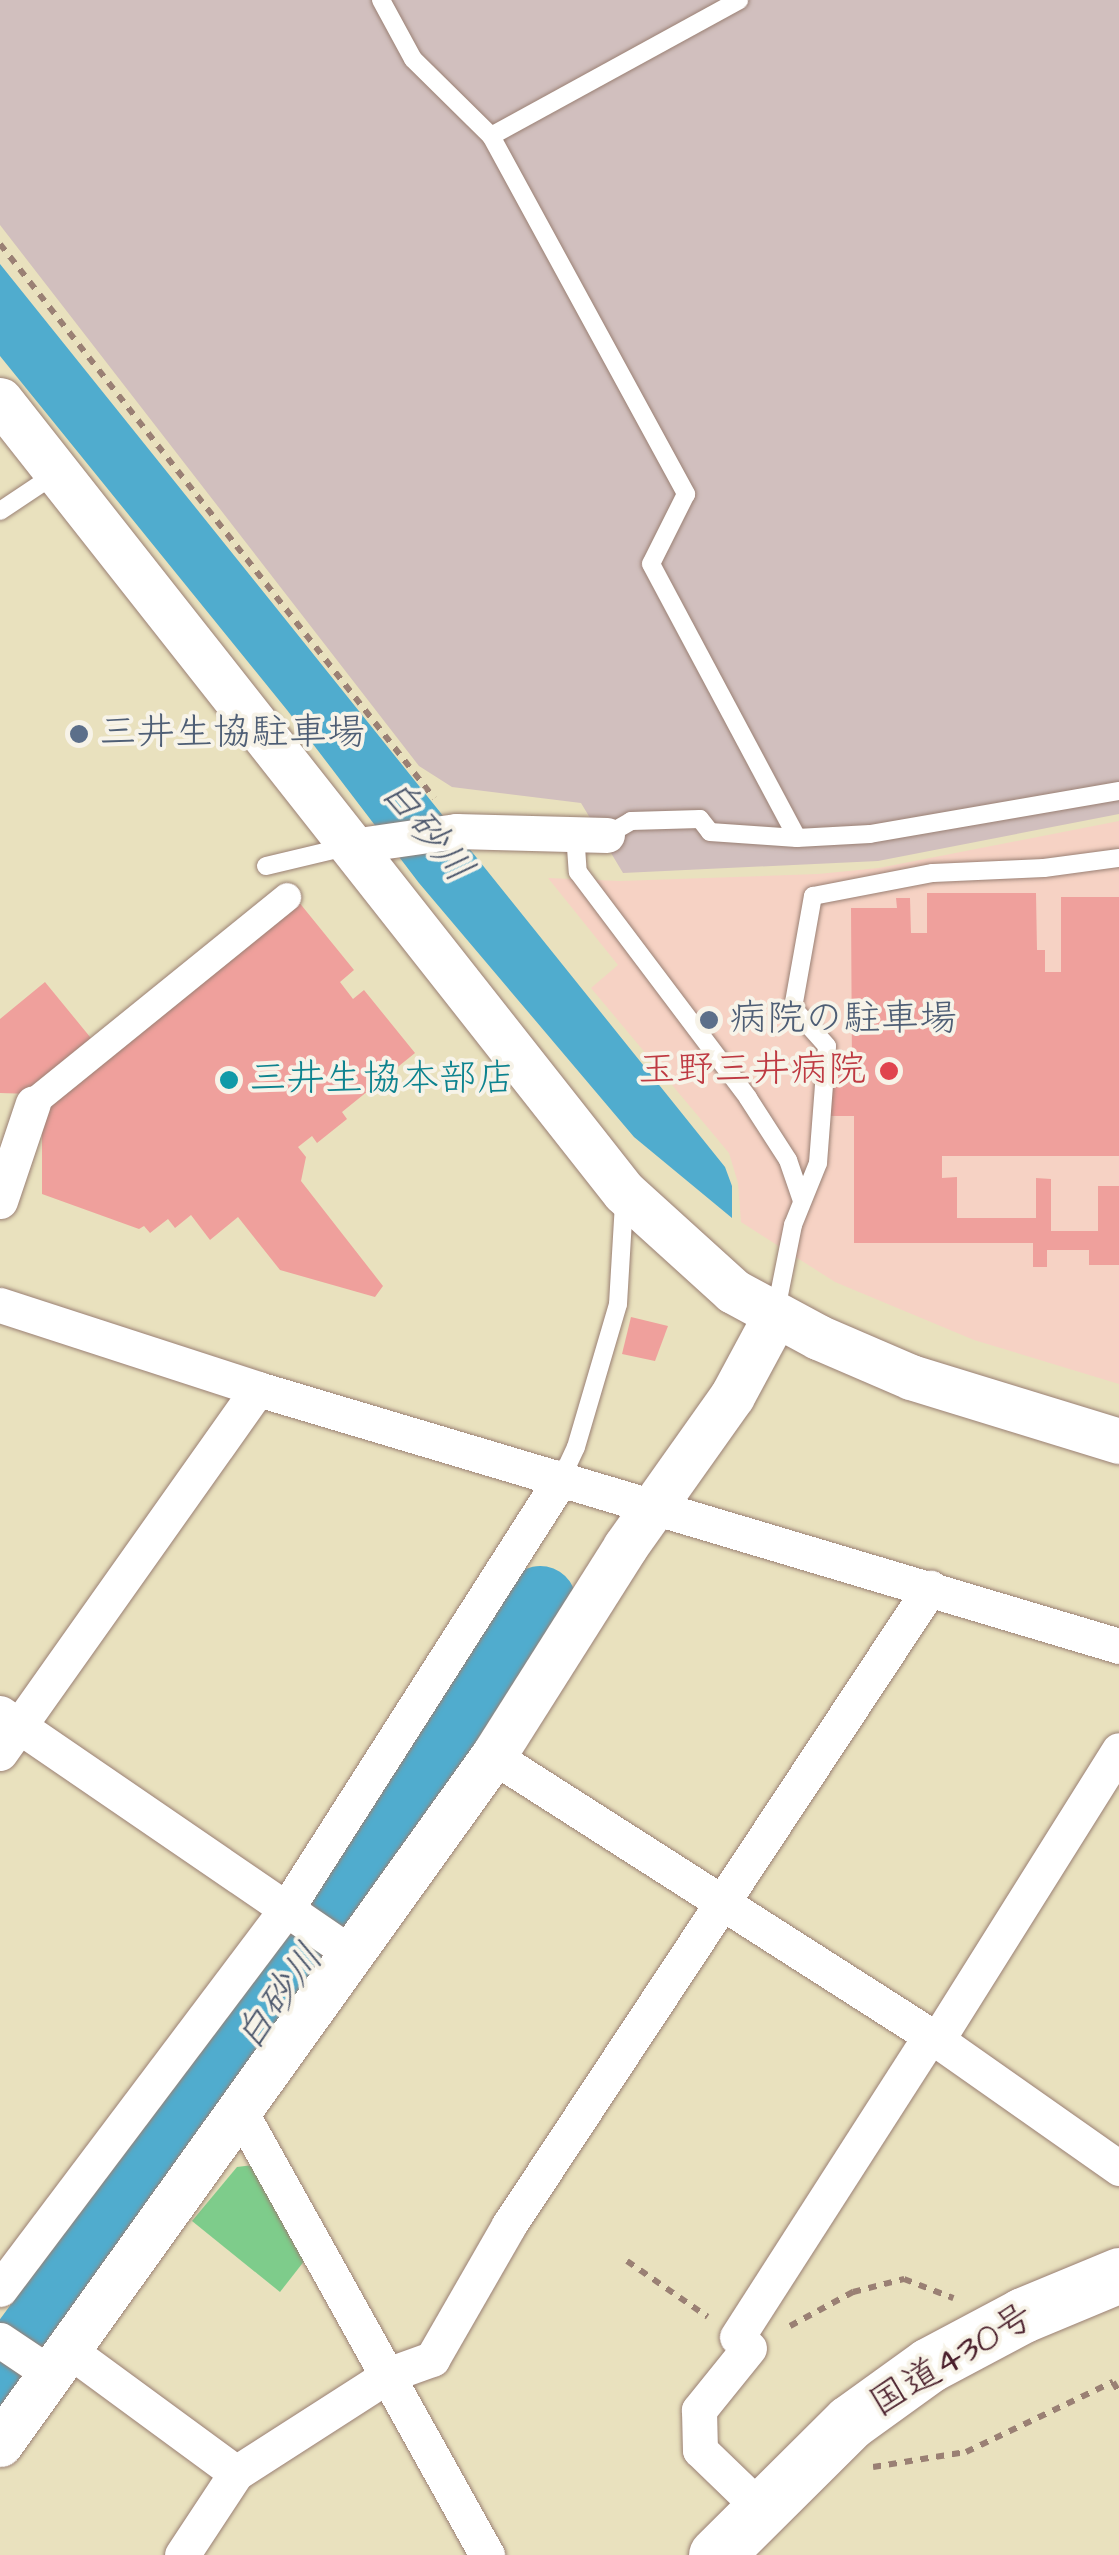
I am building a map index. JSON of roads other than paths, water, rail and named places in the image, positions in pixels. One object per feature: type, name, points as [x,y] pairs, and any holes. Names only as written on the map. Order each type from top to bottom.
[{"type":"highway","name":"国道430号","points":[[716,2555],[850,2422],[929,2365],[1011,2321],[1119,2274]]},
{"type":"street","points":[[0,400],[368,844],[624,1192],[733,1291],[775,1316],[911,1378],[1119,1442]]},
{"type":"street","points":[[368,844],[460,831],[591,834]]},
{"type":"street","points":[[0,1202],[8,1145],[33,1103],[287,897]]},
{"type":"street","points":[[0,1305],[258,1389],[1119,1646]]},
{"type":"street","points":[[0,2444],[51,2363],[241,2113],[343,1948],[493,1756],[653,1505],[732,1396],[775,1316]]},
{"type":"street","points":[[258,1389],[6,1731],[343,1948]]},
{"type":"street","points":[[0,2289],[291,1915],[562,1478]]},
{"type":"street","points":[[182,2555],[236,2473],[390,2374],[432,2359],[508,2225],[930,1588]]},
{"type":"street","points":[[760,2508],[700,2450],[698,2410],[1119,1750]]},
{"type":"street","points":[[493,1756],[934,2038],[1119,2168]]},
{"type":"street","points":[[241,2113],[390,2374],[487,2555]]},
{"type":"street","points":[[0,2340],[51,2363],[236,2473]]},
{"type":"lane","points":[[381,0],[413,59],[491,136],[686,494],[652,564],[797,838]]},
{"type":"lane","points":[[491,136],[739,0]]},
{"type":"lane","points":[[0,511],[58,472]]},
{"type":"lane","points":[[802,1201],[788,1160],[748,1098],[578,872],[591,834],[631,821],[700,819],[710,832],[797,838],[935,825],[1119,791]]},
{"type":"lane","points":[[266,866],[368,844]]},
{"type":"lane","points":[[775,1316],[792,1226],[818,1163],[827,1046],[793,1008],[813,896],[933,873],[1044,868],[1119,858]]},
{"type":"lane","points":[[562,1478],[582,1430],[618,1304],[624,1192]]},
{"type":"water","points":[[0,264],[725,1167],[732,1186],[732,1218],[634,1137],[419,883],[287,710],[0,356]]},
{"type":"waterway","name":"白砂川","points":[[0,2380],[316,1950],[540,1602]]},
{"type":"place","name":"三井生協駐車場","points":[[79,734]]},
{"type":"place","name":"病院の駐車場","points":[[709,1020]]},
{"type":"place","name":"玉野三井病院","points":[[889,1071]]},
{"type":"place","name":"三井生協本部店","points":[[229,1080]]}]
